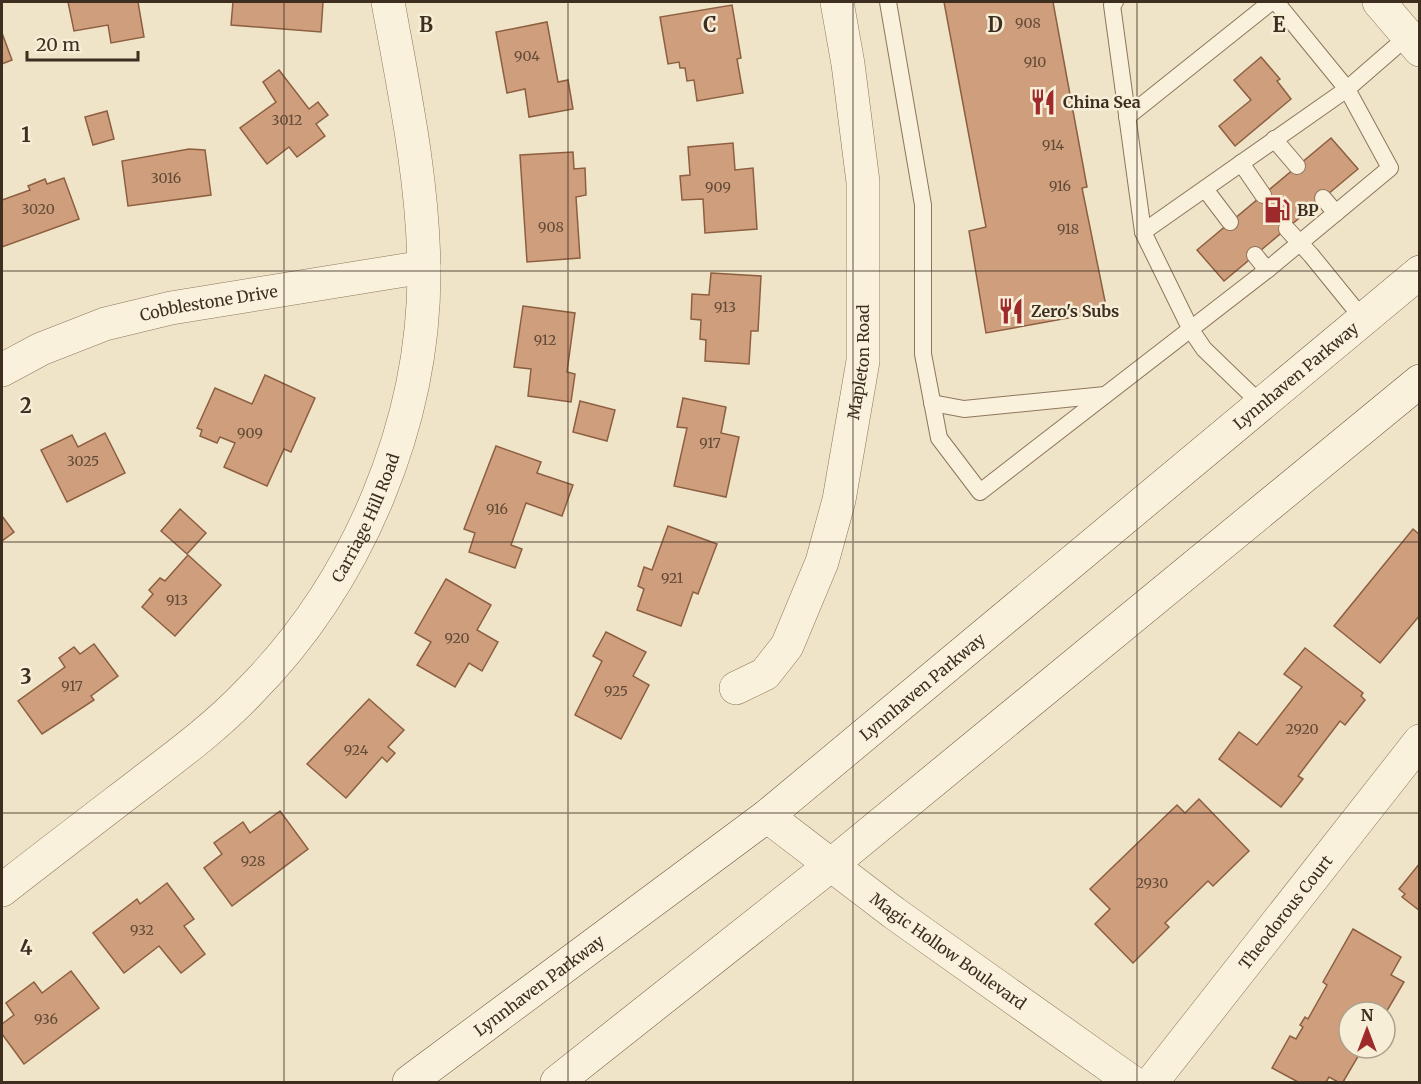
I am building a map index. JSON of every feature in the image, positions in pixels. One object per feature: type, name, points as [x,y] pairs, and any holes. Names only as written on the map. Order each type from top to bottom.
[{"type":"street","name":"Carriage Hill Road","points":[[2,890],[209,730],[251,690],[299,635],[339,574],[372,510],[398,441],[414,370],[423,298],[424,267],[418,171],[388,2]]},
{"type":"street","name":"Mapleton Road","points":[[736,688],[765,674],[787,646],[822,562],[839,500],[863,361],[862,182],[848,64],[837,2]]},
{"type":"street","points":[[1379,2],[1414,43]]},
{"type":"street","name":"Cobblestone Drive","points":[[2,370],[41,349],[116,322],[171,308],[424,267]]},
{"type":"street","name":"Lynnhaven Parkway","points":[[409,1083],[767,816],[1419,272]]},
{"type":"street","points":[[557,1083],[831,865],[1419,381]]},
{"type":"street","name":"Theodorous Court","points":[[1152,1083],[1419,741]]},
{"type":"street","name":"Magic Hollow Boulevard","points":[[767,816],[894,913],[1132,1083]]},
{"type":"lane","points":[[888,2],[923,205],[923,354],[932,403],[939,438],[980,492],[1267,270],[1390,168],[1347,89],[1273,2],[1127,117]]},
{"type":"lane","points":[[1115,2],[1112,5],[1143,232],[1191,330],[1204,349],[1261,404]]},
{"type":"lane","points":[[1143,232],[1414,43]]},
{"type":"lane","points":[[1274,139],[1297,166]]},
{"type":"lane","points":[[1241,163],[1263,195]]},
{"type":"lane","points":[[1205,189],[1230,222]]},
{"type":"lane","points":[[1323,198],[1336,213]]},
{"type":"lane","points":[[1287,229],[1363,319]]},
{"type":"lane","points":[[1254,255],[1267,270]]},
{"type":"lane","points":[[932,403],[964,409],[1106,395]]},
{"type":"building","points":[[68,2],[138,2],[144,37],[111,43],[108,25],[74,31]]},
{"type":"building","points":[[233,2],[323,2],[321,32],[231,25]]},
{"type":"building","points":[[944,2],[1053,2],[1087,187],[1082,188],[1107,311],[986,333],[969,231],[986,227]]},
{"type":"building","points":[[732,5],[741,58],[737,59],[743,93],[697,101],[694,80],[687,81],[685,68],[680,68],[679,62],[668,64],[660,17]]},
{"type":"building","points":[[547,22],[558,82],[568,80],[573,109],[529,117],[525,89],[507,93],[496,32]]},
{"type":"building","points":[[2,33],[12,60],[2,64]]},
{"type":"building","points":[[1261,57],[1280,79],[1277,81],[1291,99],[1235,146],[1219,126],[1251,100],[1234,80]]},
{"type":"building","points":[[279,70],[309,109],[318,102],[328,115],[316,124],[325,136],[297,157],[289,147],[267,164],[240,128],[276,102],[263,82]]},
{"type":"building","points":[[107,111],[114,139],[93,145],[85,117]]},
{"type":"building","name":"BP","points":[[1331,138],[1358,169],[1224,281],[1197,250]]},
{"type":"building","points":[[733,143],[735,170],[753,168],[757,229],[705,233],[703,199],[682,200],[680,176],[690,175],[688,147]]},
{"type":"building","points":[[189,149],[205,150],[211,195],[128,206],[122,161]]},
{"type":"building","points":[[573,152],[574,169],[585,168],[586,195],[576,197],[580,258],[527,262],[520,155]]},
{"type":"building","points":[[64,178],[79,219],[2,247],[2,200],[30,190],[28,186],[45,179],[47,184]]},
{"type":"building","points":[[711,273],[761,276],[758,331],[751,331],[749,364],[705,361],[706,340],[700,339],[701,320],[691,319],[692,294],[709,295]]},
{"type":"building","points":[[523,306],[575,313],[567,372],[575,374],[571,402],[528,396],[531,369],[514,367]]},
{"type":"building","points":[[265,375],[315,398],[291,452],[284,449],[267,486],[224,467],[235,443],[220,437],[217,443],[200,436],[202,430],[197,428],[215,388],[252,404]]},
{"type":"building","points":[[683,398],[726,407],[721,433],[739,437],[726,497],[674,486],[687,428],[677,427]]},
{"type":"building","points":[[580,401],[615,410],[607,441],[573,432]]},
{"type":"building","points":[[105,433],[125,473],[67,502],[41,450],[72,435],[78,447]]},
{"type":"building","points":[[496,446],[541,462],[537,473],[573,485],[562,516],[526,503],[511,545],[522,549],[515,568],[469,552],[475,533],[464,529]]},
{"type":"building","points":[[180,509],[206,533],[187,554],[161,531]]},
{"type":"building","points":[[2,516],[14,532],[2,541]]},
{"type":"building","points":[[668,526],[717,544],[698,594],[693,592],[681,626],[637,610],[644,589],[638,586],[644,567],[652,570]]},
{"type":"building","points":[[1413,529],[1420,535],[1420,615],[1380,663],[1334,626]]},
{"type":"building","points":[[188,555],[221,585],[175,636],[142,607],[153,594],[149,590],[160,578],[165,581]]},
{"type":"building","points":[[446,579],[491,605],[477,630],[498,642],[482,671],[469,663],[455,687],[417,665],[431,642],[415,633]]},
{"type":"building","points":[[606,632],[646,652],[633,676],[649,685],[621,739],[575,715],[602,661],[593,656]]},
{"type":"building","points":[[94,644],[118,676],[91,696],[94,700],[42,734],[18,701],[65,667],[59,658],[74,647],[80,654]]},
{"type":"building","points":[[1305,648],[1363,693],[1361,696],[1365,700],[1345,725],[1340,721],[1298,776],[1303,779],[1281,807],[1219,759],[1239,732],[1257,745],[1302,687],[1284,674]]},
{"type":"building","points":[[369,699],[404,730],[388,747],[395,753],[387,762],[382,757],[346,798],[307,764]]},
{"type":"building","points":[[1199,799],[1249,851],[1213,886],[1208,881],[1165,923],[1169,927],[1133,963],[1095,924],[1110,909],[1090,889],[1177,805],[1185,813]]},
{"type":"building","points":[[280,811],[308,849],[232,906],[204,868],[222,854],[214,843],[243,822],[250,833]]},
{"type":"building","points":[[1420,863],[1420,911],[1402,897],[1405,894],[1399,889]]},
{"type":"building","points":[[167,883],[194,919],[184,926],[205,954],[181,973],[159,946],[124,973],[93,933],[137,899],[140,904]]},
{"type":"building","points":[[1353,929],[1401,957],[1391,975],[1404,982],[1393,1000],[1337,1000],[1337,1060],[1356,1060],[1343,1082],[1329,1077],[1326,1082],[1298,1082],[1272,1068],[1290,1036],[1296,1039],[1303,1027],[1300,1025],[1305,1017],[1308,1019],[1327,985],[1323,982]]},
{"type":"building","points":[[71,971],[99,1008],[24,1064],[2,1034],[2,1024],[14,1015],[6,1003],[34,982],[42,993]]},
{"type":"place","name":"China Sea","points":[[1043,102]]},
{"type":"place","name":"BP","points":[[1277,210]]},
{"type":"place","name":"Zero's Subs","points":[[1011,311]]}]
